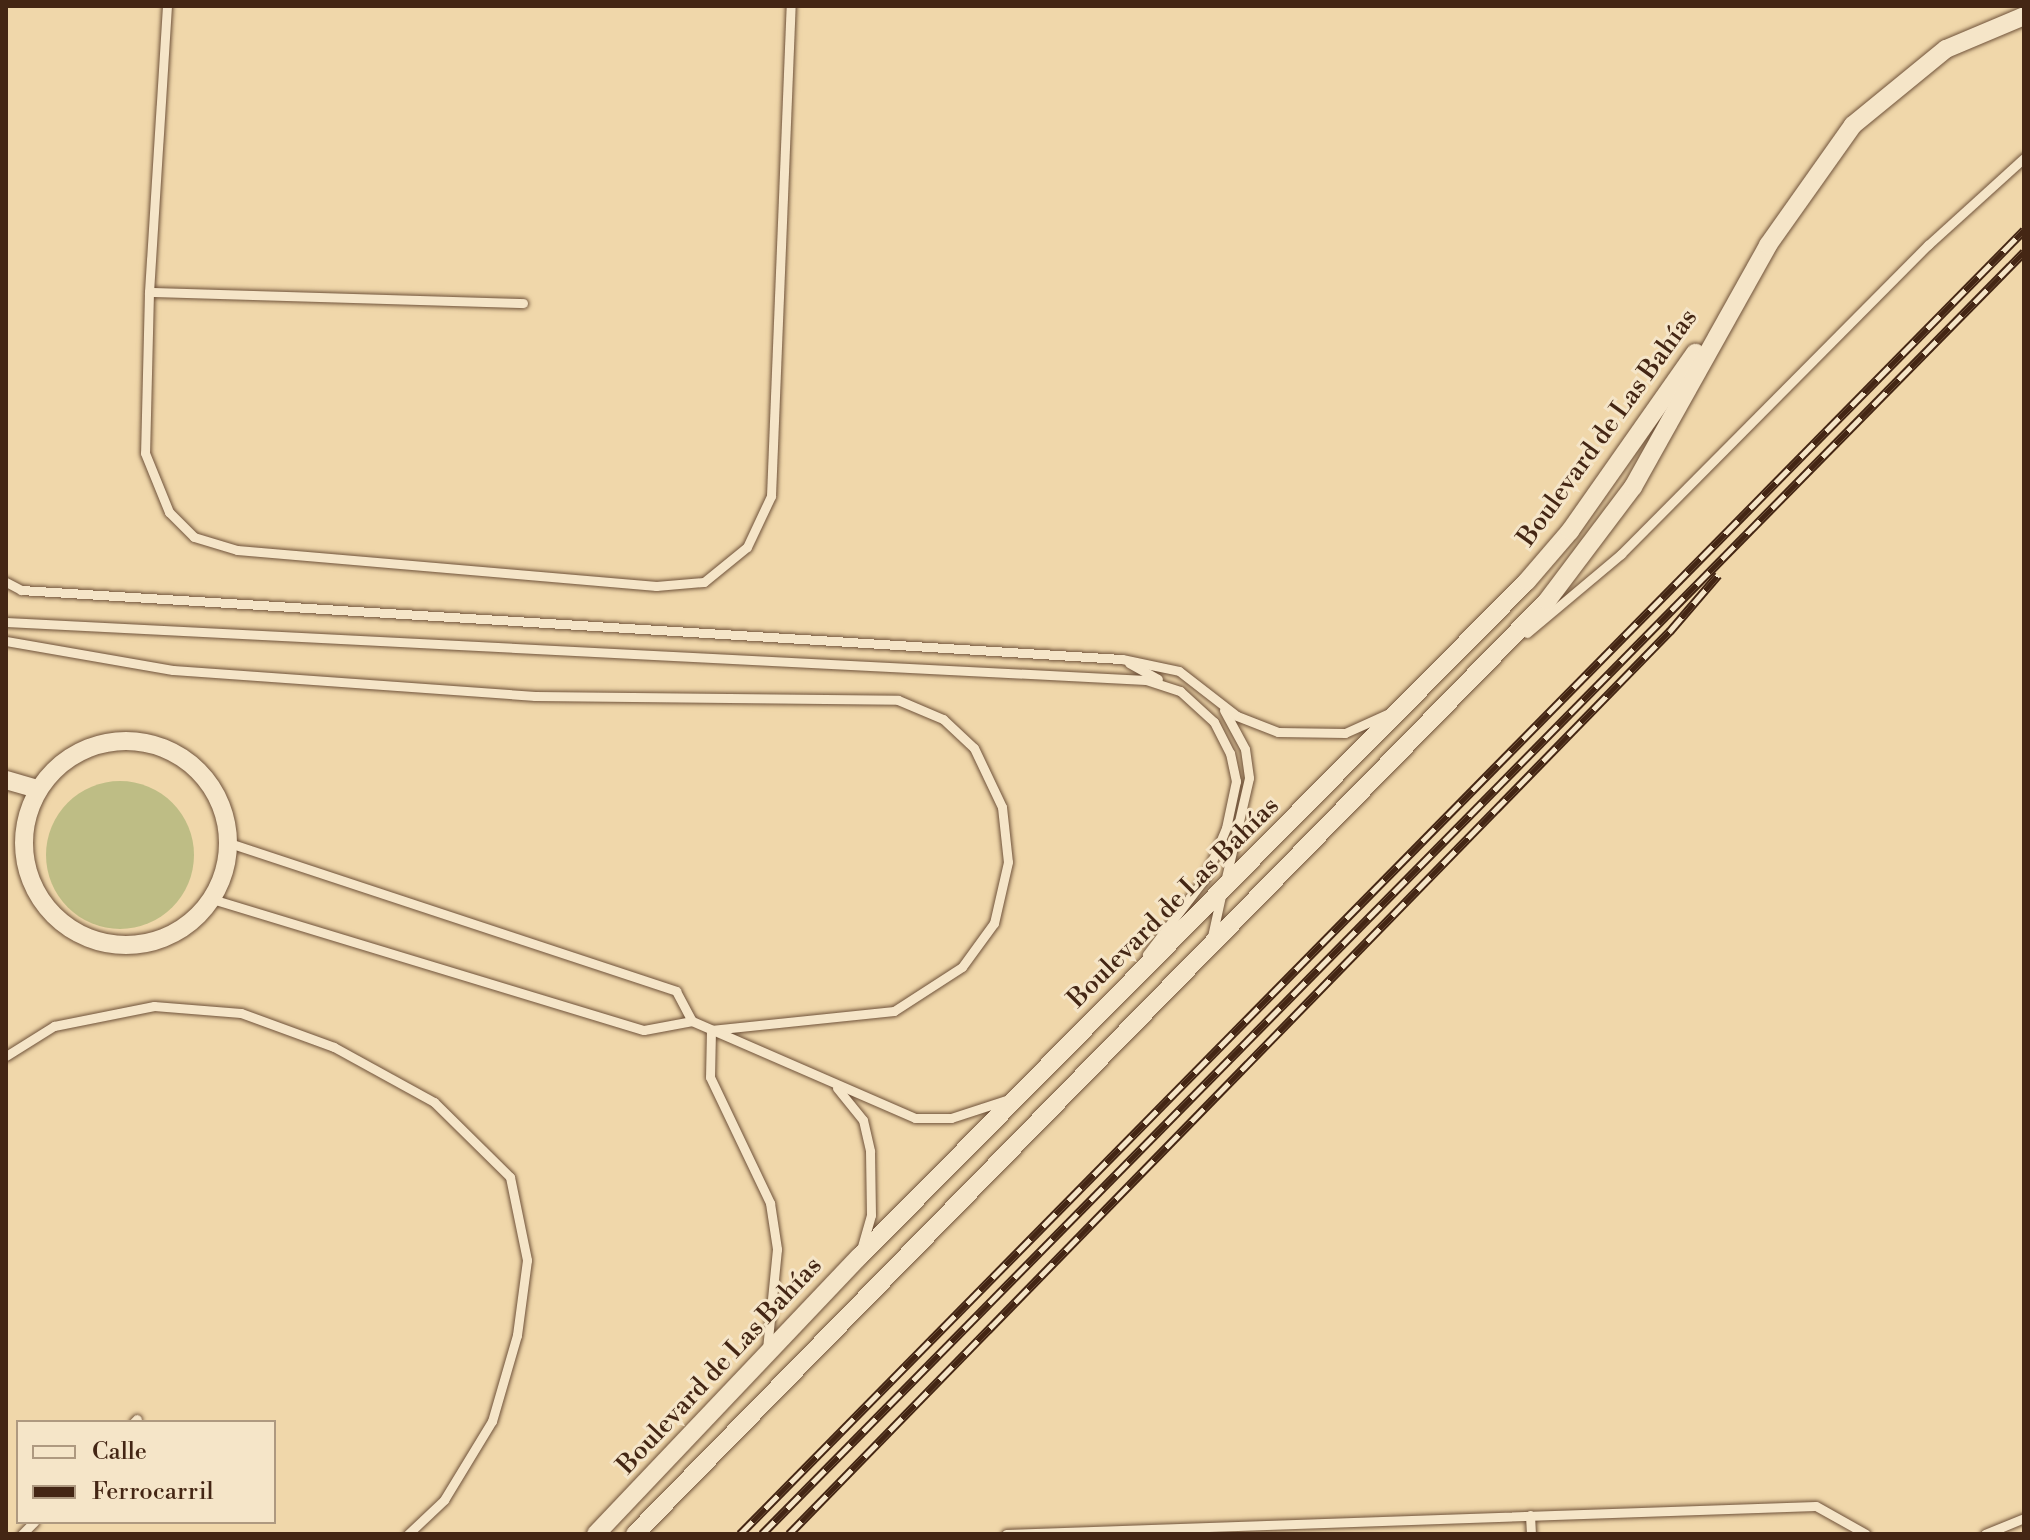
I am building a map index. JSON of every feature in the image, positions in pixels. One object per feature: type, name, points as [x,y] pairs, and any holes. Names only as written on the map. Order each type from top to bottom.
[{"type":"street","name":"Boulevard de Las Bahías","points":[[596,1534],[766,1361],[859,1257],[1426,687],[1570,531],[1853,125],[1946,49],[2024,16]]},
{"type":"street","name":"Boulevard de Las Bahías","points":[[635,1534],[1490,664],[1592,546],[1633,487],[1750,275]]},
{"type":"street","points":[[121,741],[154,744],[184,759],[208,781],[224,810],[229,843],[212,899],[191,922],[164,938],[133,945],[102,942],[73,930],[49,910],[31,884],[15,850],[38,789],[60,765],[88,748],[121,741]]},
{"type":"street","points":[[6,780],[38,789]]},
{"type":"lane","points":[[167,6],[149,292],[145,453],[169,512],[194,537],[237,550],[656,586],[704,582],[747,547],[771,496],[791,6]]},
{"type":"lane","points":[[1490,664],[1621,554],[1928,245],[2024,158]]},
{"type":"lane","points":[[149,292],[523,303]]},
{"type":"lane","points":[[6,582],[21,590],[1122,659],[1179,671],[1254,724],[1322,735],[1366,726],[1426,687]]},
{"type":"lane","points":[[6,622],[1108,677],[1146,680],[1180,691]]},
{"type":"lane","points":[[6,641],[173,670],[535,696],[898,700],[943,719],[974,748],[1002,807],[1008,862],[994,923],[962,967],[894,1011],[711,1030]]},
{"type":"lane","points":[[1071,1044],[1179,917],[1205,878],[1226,828],[1236,781],[1230,753],[1214,722],[1180,691],[1122,659]]},
{"type":"lane","points":[[1210,692],[1237,731],[1249,778],[1210,948]]},
{"type":"lane","points":[[229,843],[676,991],[692,1021]]},
{"type":"lane","points":[[212,899],[644,1030],[692,1021],[826,1078],[879,1106],[915,1118],[987,1110],[1024,1091]]},
{"type":"lane","points":[[6,1056],[54,1026],[154,1006],[241,1013],[334,1047],[434,1102],[510,1177],[527,1260],[517,1335],[501,1393],[492,1421],[444,1500],[408,1534]]},
{"type":"lane","points":[[711,1030],[710,1077],[770,1203],[777,1249],[766,1361]]},
{"type":"lane","points":[[826,1078],[863,1120],[870,1151],[871,1215],[859,1257]]},
{"type":"lane","points":[[1006,1534],[1816,1506],[1866,1534]]},
{"type":"lane","points":[[1530,1515],[1531,1534]]},
{"type":"lane","points":[[1985,1534],[2024,1518]]},
{"type":"shaded area","points":[[120,781],[148,787],[172,803],[188,827],[194,855],[188,883],[172,907],[148,923],[120,929],[92,923],[68,907],[52,883],[46,855],[52,827],[68,803],[92,787]]},
{"type":"railway","points":[[740,1534],[2024,230]]},
{"type":"railway","points":[[762,1534],[2024,252]]},
{"type":"railway","points":[[789,1534],[1670,631],[1718,575]]}]
